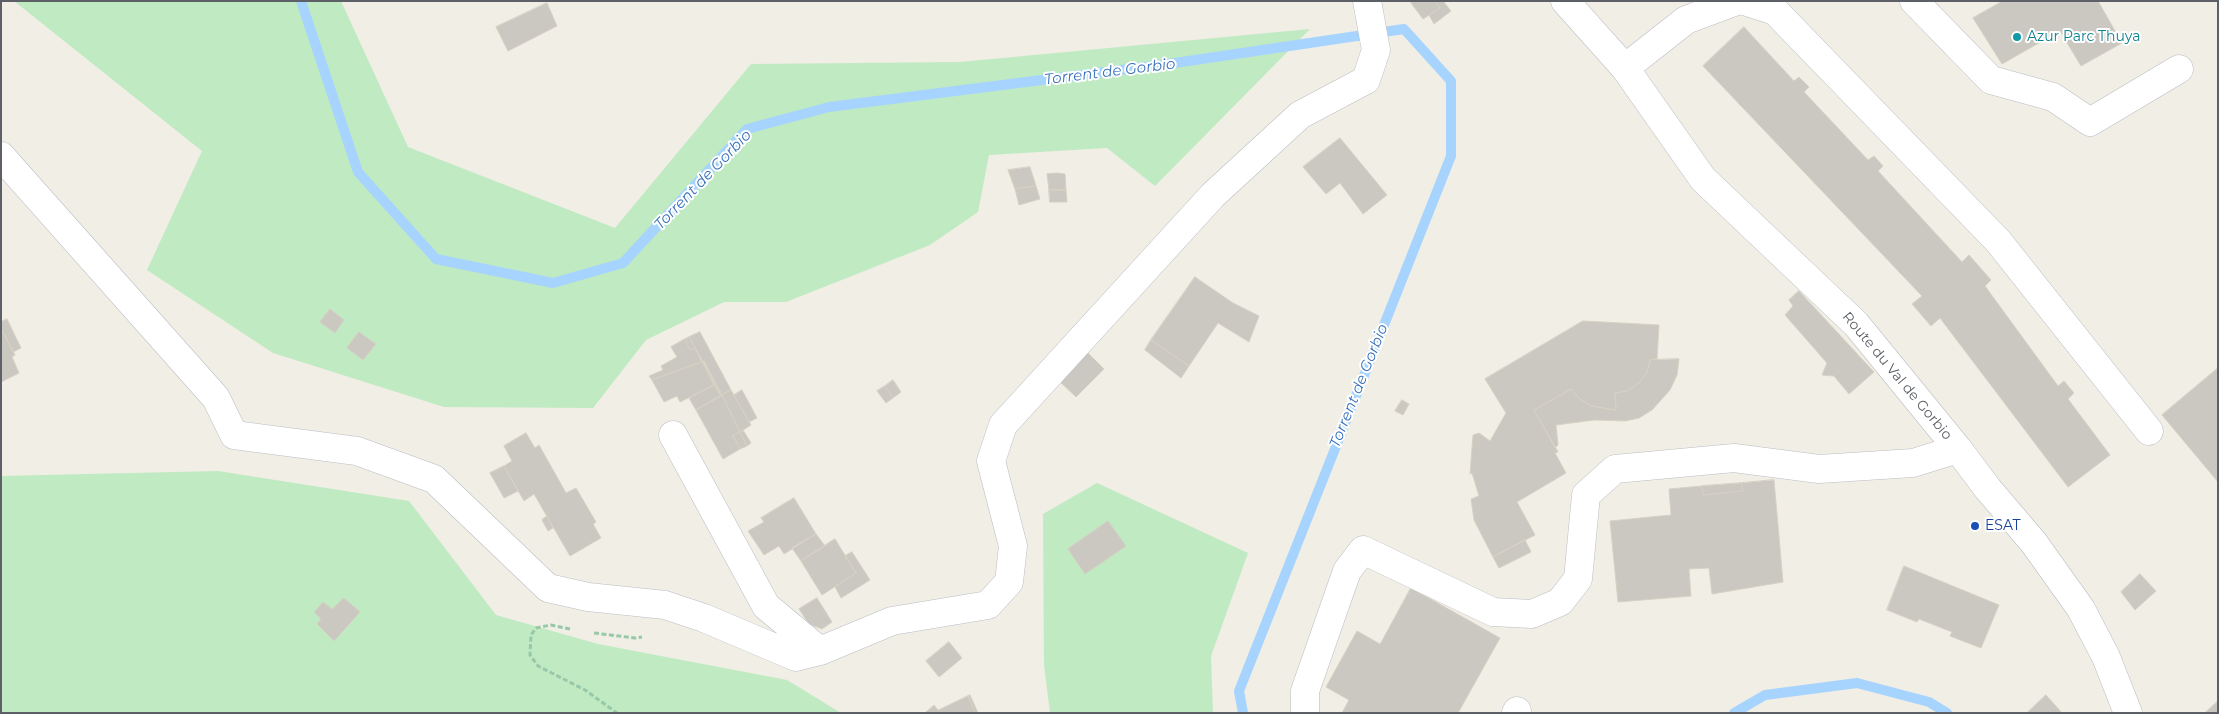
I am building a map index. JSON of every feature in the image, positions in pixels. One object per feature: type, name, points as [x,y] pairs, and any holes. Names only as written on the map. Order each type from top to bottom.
[{"type":"street","points":[[1,156],[216,398],[234,435],[357,450],[434,479],[548,588],[588,597],[665,605],[704,618],[796,657],[820,651],[892,621],[988,605],[1009,582],[1013,546],[991,460],[1004,425],[1213,195],[1300,115],[1366,80],[1376,50],[1367,1]]},
{"type":"street","name":"Route du Val de Gorbio","points":[[1566,1],[1625,68],[1704,179],[1856,324],[1958,449],[1988,489],[2034,543],[2081,609],[2106,657],[2128,713]]},
{"type":"street","points":[[1625,68],[1686,20],[1737,1]]},
{"type":"street","points":[[1744,1],[1775,11],[1998,241],[2149,430]]},
{"type":"street","points":[[1914,1],[1991,80],[2053,97],[2090,122],[2179,69]]},
{"type":"street","points":[[673,435],[766,606],[820,651]]},
{"type":"street","points":[[1305,713],[1305,691],[1347,571],[1363,550],[1493,612],[1532,614],[1560,602],[1578,580],[1586,495],[1615,469],[1734,458],[1819,469],[1838,468],[1913,463],[1958,449]]},
{"type":"path","points":[[578,630],[551,625],[536,628],[531,635],[530,655],[538,666],[586,690],[617,713]]},
{"type":"path","points":[[587,631],[635,638],[645,636]]},
{"type":"green space","points":[[14,1],[341,1],[408,147],[615,228],[751,64],[960,62],[1310,29],[1155,186],[1107,148],[989,155],[978,212],[930,245],[786,302],[724,302],[646,340],[593,408],[444,407],[273,353],[147,270],[202,151]]},
{"type":"green space","points":[[218,471],[409,501],[496,615],[598,644],[787,680],[841,713],[1,713],[1,476]]},
{"type":"green space","points":[[1097,483],[1248,553],[1211,656],[1213,713],[1050,713],[1044,665],[1043,514]]},
{"type":"building","points":[[1413,1],[1435,1],[1440,8],[1423,19],[1411,3]]},
{"type":"building","points":[[1435,1],[1443,1],[1451,11],[1434,24],[1429,15],[1440,8]]},
{"type":"building","name":"Azur Parc Thuya","points":[[2003,1],[2098,1],[2122,43],[2081,66],[2060,31],[2002,64],[1973,18]]},
{"type":"building","points":[[547,3],[557,26],[508,51],[496,27]]},
{"type":"building","points":[[1744,27],[1794,81],[1799,77],[1809,87],[1804,92],[1868,160],[1874,156],[1883,166],[1878,171],[1962,262],[1969,255],[1991,280],[1985,286],[2058,386],[2064,381],[2074,393],[2068,399],[2110,455],[2068,487],[1940,318],[1931,326],[1912,304],[1922,296],[1703,66]]},
{"type":"building","points":[[1340,138],[1387,195],[1363,214],[1340,183],[1326,194],[1303,167]]},
{"type":"building","points":[[1030,167],[1036,186],[1015,189],[1008,170]]},
{"type":"building","points":[[1047,174],[1065,174],[1066,190],[1049,190]]},
{"type":"building","points":[[1036,186],[1040,199],[1019,205],[1015,189]]},
{"type":"building","points":[[1049,190],[1066,190],[1067,202],[1050,202]]},
{"type":"building","points":[[1195,277],[1233,303],[1259,316],[1249,342],[1218,323],[1189,366],[1151,340]]},
{"type":"building","points":[[1799,291],[1874,372],[1849,394],[1834,376],[1822,375],[1827,363],[1785,315],[1793,306],[1789,300]]},
{"type":"building","points":[[330,309],[344,320],[335,333],[320,322]]},
{"type":"building","points":[[7,319],[21,348],[13,352],[1,328],[1,322]]},
{"type":"building","points":[[1583,321],[1659,325],[1657,359],[1650,360],[1647,372],[1640,382],[1627,391],[1615,393],[1616,410],[1591,406],[1580,399],[1571,389],[1534,410],[1558,452],[1555,453],[1566,473],[1517,502],[1535,535],[1493,557],[1474,520],[1471,499],[1479,496],[1472,473],[1470,474],[1473,435],[1479,433],[1490,441],[1506,413],[1485,379]]},
{"type":"building","points":[[1,328],[15,355],[12,357],[19,373],[1,382]]},
{"type":"building","points":[[359,332],[376,344],[363,360],[347,348]]},
{"type":"building","points":[[700,332],[731,390],[722,395],[689,337]]},
{"type":"building","points":[[689,337],[695,348],[690,350],[685,339]]},
{"type":"building","points":[[685,339],[690,350],[695,348],[702,362],[652,380],[649,376],[663,370],[661,366],[677,357],[671,347]]},
{"type":"building","points":[[1151,340],[1189,366],[1181,378],[1145,350]]},
{"type":"building","points":[[1084,349],[1104,369],[1076,397],[1056,378]]},
{"type":"building","points":[[1679,359],[1677,375],[1670,390],[1652,410],[1639,418],[1625,421],[1594,420],[1556,425],[1558,445],[1555,448],[1534,410],[1571,389],[1580,399],[1591,406],[1616,410],[1615,393],[1627,391],[1640,382],[1647,372],[1650,360]]},
{"type":"building","points":[[704,361],[722,395],[721,396],[702,362]]},
{"type":"building","points":[[702,362],[714,385],[680,402],[677,396],[664,402],[652,380]]},
{"type":"building","points":[[2218,368],[2218,482],[2162,415]]},
{"type":"building","points":[[893,380],[901,392],[893,398],[885,386]]},
{"type":"building","points":[[714,385],[721,396],[696,410],[689,398]]},
{"type":"building","points":[[885,386],[893,398],[886,403],[877,391]]},
{"type":"building","points":[[731,390],[751,425],[740,432],[722,395]]},
{"type":"building","points":[[742,390],[757,418],[749,422],[734,395]]},
{"type":"building","points":[[722,395],[740,432],[733,436],[740,449],[723,459],[696,410]]},
{"type":"building","points":[[1402,400],[1409,404],[1403,415],[1395,411]]},
{"type":"building","points":[[743,430],[751,443],[747,446],[740,432]]},
{"type":"building","points":[[740,432],[747,446],[740,449],[733,436]]},
{"type":"building","points":[[526,433],[535,448],[539,445],[566,493],[576,488],[596,522],[593,524],[601,538],[570,556],[534,494],[524,501],[504,466],[512,461],[504,446]]},
{"type":"building","points":[[504,466],[518,491],[504,498],[490,473]]},
{"type":"building","points":[[1774,480],[1783,582],[1712,594],[1709,568],[1689,569],[1691,596],[1618,602],[1610,521],[1671,515],[1669,489],[1702,486],[1703,495],[1743,491],[1742,483]]},
{"type":"building","points":[[1742,483],[1743,491],[1703,495],[1702,486]]},
{"type":"building","points":[[794,498],[816,534],[784,554],[779,546],[764,555],[748,531],[764,522],[761,518]]},
{"type":"building","points":[[547,516],[553,528],[548,531],[542,520]]},
{"type":"building","points":[[1108,521],[1126,546],[1085,574],[1068,549]]},
{"type":"building","points":[[816,534],[825,546],[801,561],[792,548]]},
{"type":"building","points":[[835,539],[856,573],[822,595],[801,561]]},
{"type":"building","points":[[1525,540],[1531,552],[1499,568],[1493,557]]},
{"type":"building","points":[[852,552],[870,580],[841,598],[835,587],[856,573],[845,556]]},
{"type":"building","points":[[1904,566],[1999,605],[1981,648],[1950,636],[1952,632],[1919,619],[1917,622],[1887,610]]},
{"type":"building","points":[[2140,574],[2156,591],[2135,610],[2121,592]]},
{"type":"building","points":[[1411,588],[1500,638],[1458,713],[1342,713],[1349,700],[1326,687],[1357,631],[1380,644]]},
{"type":"building","points":[[344,598],[360,612],[334,641],[317,624],[321,619],[314,612],[323,602],[332,609]]},
{"type":"building","points":[[817,598],[832,622],[822,629],[809,624],[799,609]]},
{"type":"building","points":[[949,642],[962,658],[939,677],[926,661]]},
{"type":"building","points":[[970,695],[978,713],[975,713],[968,696]]},
{"type":"building","points":[[2046,695],[2062,713],[2027,713]]},
{"type":"building","points":[[968,696],[975,713],[925,713],[934,705],[938,710]]},
{"type":"building","points":[[2218,701],[2218,713],[2205,713]]},
{"type":"waterway","name":"Torrent de Gorbio","points":[[301,1],[358,172],[436,259],[553,283],[623,263],[747,129],[829,107],[1168,64],[1404,29],[1451,81],[1451,156],[1239,691],[1243,713]]},
{"type":"waterway","name":"Torrent de Gorbio","points":[[1734,713],[1765,695],[1857,683],[1929,702],[1947,713]]},
{"type":"place","name":"Azur Parc Thuya","points":[[2017,37]]},
{"type":"place","name":"ESAT","points":[[1975,526]]}]
